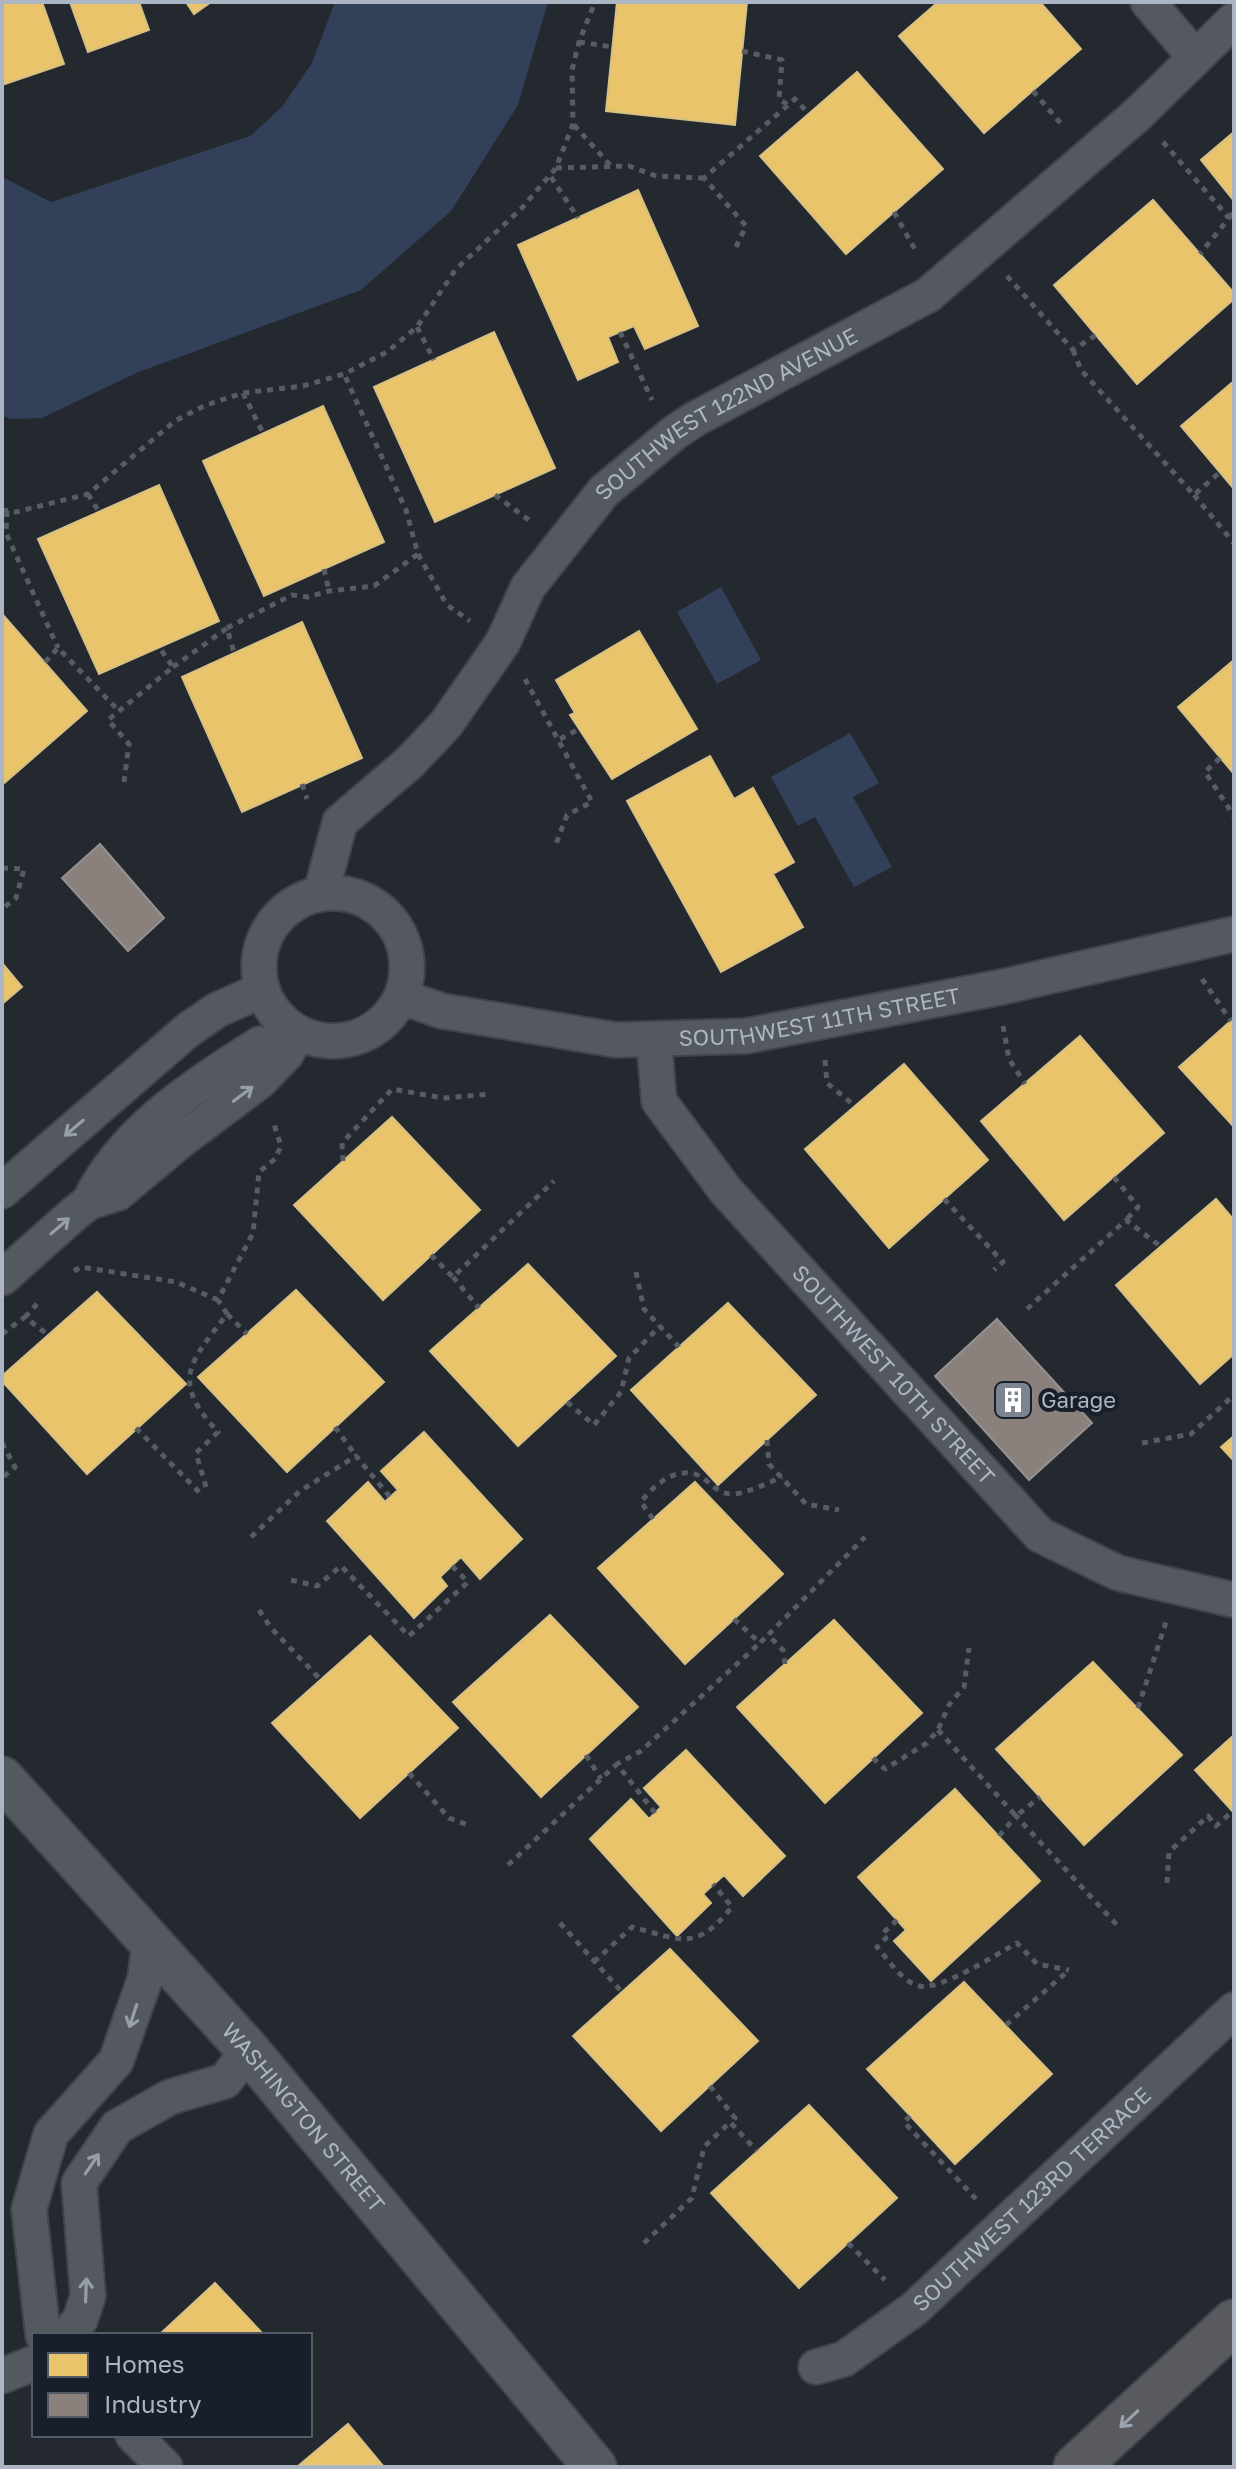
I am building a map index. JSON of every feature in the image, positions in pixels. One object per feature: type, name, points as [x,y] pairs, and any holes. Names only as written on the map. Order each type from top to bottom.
[{"type":"highway","points":[[1076,2467],[1234,2322]]},
{"type":"street","points":[[1148,2],[1195,57]]},
{"type":"street","name":"SOUTHWEST 122ND AVENUE","points":[[321,893],[340,822],[410,762],[446,724],[503,642],[528,587],[604,491],[674,433],[928,295],[1138,114],[1234,20]]},
{"type":"street","points":[[2,1278],[89,1202],[102,1175],[133,1140],[215,1072],[260,1044],[292,1044],[332,1042],[367,1035],[393,1012],[402,997],[408,962],[395,925],[381,909],[363,898],[342,893],[321,893],[300,900],[283,911],[269,928],[260,958],[262,990],[292,1044]]},
{"type":"street","name":"SOUTHWEST 11TH STREET","points":[[402,997],[442,1011],[616,1040],[746,1036],[996,988],[1234,934]]},
{"type":"street","points":[[2,1191],[188,1030],[217,1010],[262,990]]},
{"type":"street","name":"SOUTHWEST 10TH STREET","points":[[654,1040],[659,1101],[726,1191],[1040,1535],[1118,1573],[1234,1600]]},
{"type":"street","points":[[89,1202],[118,1193],[260,1081],[292,1044]]},
{"type":"street","name":"WASHINGTON STREET","points":[[2,1778],[248,2050],[595,2467]]},
{"type":"street","points":[[43,2333],[29,2209],[51,2134],[116,2061],[145,1979],[150,1941]]},
{"type":"street","name":"SOUTHWEST 123RD TERRACE","points":[[816,2367],[844,2359],[914,2309],[1234,2010]]},
{"type":"street","points":[[69,2333],[80,2320],[88,2296],[79,2183],[117,2127],[170,2097],[225,2081],[248,2050]]},
{"type":"street","points":[[2,2376],[32,2364]]},
{"type":"street","points":[[135,2437],[165,2467]]},
{"type":"path","points":[[119,711],[58,648],[6,533],[5,510],[16,512],[88,494],[175,421],[206,405],[243,393],[303,386],[344,374],[387,352],[417,327],[456,269],[521,209],[556,168],[573,124],[572,70],[595,2]]},
{"type":"path","points":[[579,42],[613,47]]},
{"type":"path","points":[[742,51],[782,60],[779,99],[788,105]]},
{"type":"path","points":[[556,168],[629,166],[656,176],[687,180],[704,178],[795,99],[809,114]]},
{"type":"path","points":[[1138,114],[1229,218]]},
{"type":"path","points":[[573,124],[610,166]]},
{"type":"path","points":[[551,177],[578,218]]},
{"type":"path","points":[[704,178],[746,226],[736,247]]},
{"type":"path","points":[[1200,254],[1234,212]]},
{"type":"path","points":[[982,248],[1073,350],[1081,370],[1234,543]]},
{"type":"path","points":[[417,327],[434,360]]},
{"type":"path","points":[[620,332],[644,385],[674,433]]},
{"type":"path","points":[[1073,350],[1096,335]]},
{"type":"path","points":[[344,374],[406,510],[418,554],[447,605],[503,642],[560,739],[592,802],[567,815],[556,844]]},
{"type":"path","points":[[243,393],[263,433]]},
{"type":"path","points":[[1194,495],[1220,472]]},
{"type":"path","points":[[88,494],[99,512]]},
{"type":"path","points":[[124,782],[129,744],[108,720],[173,667],[227,628],[292,595],[308,597],[329,591],[374,586],[418,554]]},
{"type":"path","points":[[324,569],[329,591]]},
{"type":"path","points":[[227,628],[234,653]]},
{"type":"path","points":[[159,647],[173,667]]},
{"type":"path","points":[[45,662],[58,648]]},
{"type":"path","points":[[560,739],[579,729]]},
{"type":"path","points":[[1220,758],[1205,772],[1234,816]]},
{"type":"path","points":[[2,868],[24,869],[16,898],[2,909]]},
{"type":"path","points":[[996,988],[1009,1059],[1025,1084]]},
{"type":"path","points":[[821,1022],[827,1083],[855,1106]]},
{"type":"path","points":[[218,1300],[253,1233],[259,1172],[275,1159],[281,1146],[269,1099],[260,1081]]},
{"type":"path","points":[[343,1161],[342,1143],[392,1089],[443,1098],[490,1094]]},
{"type":"path","points":[[1027,1309],[1138,1207],[1114,1177]]},
{"type":"path","points":[[453,1277],[554,1181]]},
{"type":"path","points":[[944,1199],[1003,1262],[994,1270]]},
{"type":"path","points":[[1126,1220],[1160,1246]]},
{"type":"path","points":[[431,1255],[479,1308]]},
{"type":"path","points":[[68,1275],[81,1267],[176,1282],[218,1300],[247,1334]]},
{"type":"path","points":[[636,1272],[644,1309],[679,1347]]},
{"type":"path","points":[[2,1334],[25,1317],[45,1295]]},
{"type":"path","points":[[206,1487],[196,1453],[218,1432],[198,1411],[191,1388],[191,1366],[196,1351],[227,1314]]},
{"type":"path","points":[[25,1317],[48,1335]]},
{"type":"path","points":[[567,1402],[594,1425],[621,1392],[629,1358],[660,1326]]},
{"type":"path","points":[[1142,1443],[1191,1434],[1234,1395]]},
{"type":"path","points":[[335,1427],[390,1497]]},
{"type":"path","points":[[136,1428],[200,1493]]},
{"type":"path","points":[[767,1440],[769,1464],[806,1504],[839,1510]]},
{"type":"path","points":[[2,1443],[15,1467],[2,1478]]},
{"type":"path","points":[[251,1537],[300,1491],[356,1456]]},
{"type":"path","points":[[653,1519],[641,1502],[661,1481],[676,1474],[695,1474],[715,1490],[732,1494],[782,1477]]},
{"type":"path","points":[[508,1865],[617,1764],[641,1751],[760,1643],[865,1537]]},
{"type":"path","points":[[291,1580],[317,1586],[341,1566],[409,1636],[468,1582],[452,1566]]},
{"type":"path","points":[[1138,1708],[1178,1587]]},
{"type":"path","points":[[259,1610],[271,1628],[321,1680]]},
{"type":"path","points":[[734,1619],[760,1643]]},
{"type":"path","points":[[768,1635],[783,1650],[785,1664]]},
{"type":"path","points":[[873,1758],[885,1769],[927,1743],[938,1730],[949,1705],[964,1687],[969,1648]]},
{"type":"path","points":[[938,1730],[1118,1926]]},
{"type":"path","points":[[586,1755],[601,1779]]},
{"type":"path","points":[[617,1764],[655,1813]]},
{"type":"path","points":[[409,1773],[449,1818],[471,1826]]},
{"type":"path","points":[[999,1836],[1016,1816],[1040,1797]]},
{"type":"path","points":[[1167,1883],[1169,1852],[1208,1816],[1216,1826],[1233,1811]]},
{"type":"path","points":[[594,1962],[632,1927],[678,1941],[699,1938],[710,1931],[732,1907],[713,1884]]},
{"type":"path","points":[[897,1920],[882,1934],[886,1938],[877,1947],[904,1977],[918,1986],[934,1985],[1017,1943],[1037,1964],[1069,1970],[1006,2025]]},
{"type":"path","points":[[560,1923],[622,1992]]},
{"type":"path","points":[[644,2243],[692,2198],[704,2147],[735,2118],[710,2086]]},
{"type":"path","points":[[910,2116],[904,2122],[1002,2226]]},
{"type":"path","points":[[730,2122],[757,2151]]},
{"type":"path","points":[[848,2243],[914,2309]]},
{"type":"water","points":[[335,2],[548,2],[518,105],[451,211],[361,290],[136,373],[42,418],[11,419],[2,415],[2,177],[51,202],[250,136],[282,107],[312,63]]},
{"type":"water","points":[[721,587],[761,660],[717,684],[677,612]]},
{"type":"water","points":[[850,733],[879,783],[853,797],[892,867],[854,887],[815,817],[798,826],[771,777]]},
{"type":"building: Homes","points":[[2,2],[42,2],[64,64],[5,84],[2,75]]},
{"type":"building: Homes","points":[[70,2],[139,2],[149,30],[88,52]]},
{"type":"building: Homes","points":[[186,2],[211,2],[194,14]]},
{"type":"building: Homes","points":[[617,2],[747,2],[735,125],[606,111]]},
{"type":"building: Homes","points":[[938,2],[1040,2],[1081,49],[984,133],[899,36]]},
{"type":"building: Homes","points":[[857,72],[943,169],[846,254],[760,156]]},
{"type":"building: Homes","points":[[1234,132],[1234,201],[1201,160]]},
{"type":"building: Homes","points":[[638,190],[698,326],[645,349],[634,326],[608,337],[618,362],[578,380],[518,245]]},
{"type":"building: Homes","points":[[1153,200],[1234,293],[1234,299],[1137,384],[1054,285]]},
{"type":"building: Homes","points":[[494,332],[555,468],[435,522],[374,387]]},
{"type":"building: Homes","points":[[1234,381],[1234,489],[1181,426]]},
{"type":"building: Homes","points":[[323,406],[384,542],[264,596],[203,461]]},
{"type":"building: Homes","points":[[159,485],[219,621],[99,674],[38,539]]},
{"type":"building: Homes","points":[[2,616],[87,711],[2,785]]},
{"type":"building: Homes","points":[[302,622],[362,758],[242,812],[182,677]]},
{"type":"building: Homes","points":[[639,631],[697,729],[612,779],[570,715],[575,713],[556,680]]},
{"type":"building: Homes","points":[[1234,660],[1234,774],[1178,707]]},
{"type":"building: Homes","points":[[710,756],[734,799],[753,788],[794,862],[773,874],[803,927],[721,972],[627,801]]},
{"type":"building: Homes","points":[[2,963],[22,987],[2,1004]]},
{"type":"building: Homes","points":[[1234,1018],[1234,1127],[1179,1067]]},
{"type":"building: Homes","points":[[1080,1036],[1164,1133],[1064,1220],[981,1121]]},
{"type":"building: Homes","points":[[904,1064],[988,1160],[889,1248],[805,1149]]},
{"type":"building: Homes","points":[[392,1117],[480,1210],[383,1300],[294,1205]]},
{"type":"building: Homes","points":[[1216,1199],[1234,1220],[1234,1354],[1200,1384],[1116,1285]]},
{"type":"building: Homes","points":[[528,1264],[616,1356],[518,1446],[430,1351]]},
{"type":"building: Homes","points":[[296,1290],[384,1382],[287,1472],[198,1377]]},
{"type":"building: Homes","points":[[97,1292],[186,1384],[87,1474],[2,1381],[2,1376]]},
{"type":"building: Homes","points":[[728,1303],[816,1395],[718,1485],[631,1390]]},
{"type":"building: Homes","points":[[424,1432],[522,1539],[480,1579],[461,1557],[440,1577],[447,1586],[414,1618],[327,1521],[368,1482],[385,1502],[398,1490],[381,1471]]},
{"type":"building: Homes","points":[[1234,1436],[1234,1461],[1221,1447]]},
{"type":"building: Homes","points":[[695,1482],[783,1574],[685,1664],[598,1568]]},
{"type":"building: Homes","points":[[550,1615],[638,1707],[541,1797],[453,1702]]},
{"type":"building: Homes","points":[[834,1620],[922,1713],[825,1803],[737,1707]]},
{"type":"building: Homes","points":[[370,1636],[458,1728],[360,1818],[272,1723]]},
{"type":"building: Homes","points":[[1093,1662],[1182,1755],[1084,1845],[996,1749]]},
{"type":"building: Homes","points":[[1234,1735],[1234,1813],[1195,1770]]},
{"type":"building: Homes","points":[[686,1750],[785,1856],[743,1896],[724,1875],[703,1894],[711,1903],[677,1936],[590,1839],[631,1799],[649,1819],[661,1807],[644,1788]]},
{"type":"building: Homes","points":[[955,1789],[1040,1881],[931,1981],[894,1941],[906,1930],[858,1877]]},
{"type":"building: Homes","points":[[670,1949],[758,2041],[661,2131],[573,2036]]},
{"type":"building: Homes","points":[[964,1982],[1052,2074],[955,2164],[867,2069]]},
{"type":"building: Homes","points":[[809,2105],[897,2198],[799,2288],[711,2193]]},
{"type":"building: Homes","points":[[215,2283],[262,2333],[161,2333]]},
{"type":"building: Homes","points":[[348,2424],[384,2467],[297,2467]]},
{"type":"building: Industry","points":[[100,844],[164,918],[128,951],[62,878]]},
{"type":"building: Industry","name":"Garage","points":[[997,1319],[1092,1423],[1029,1480],[935,1376]]},
{"type":"place","name":"Garage","points":[[1013,1400]]}]
